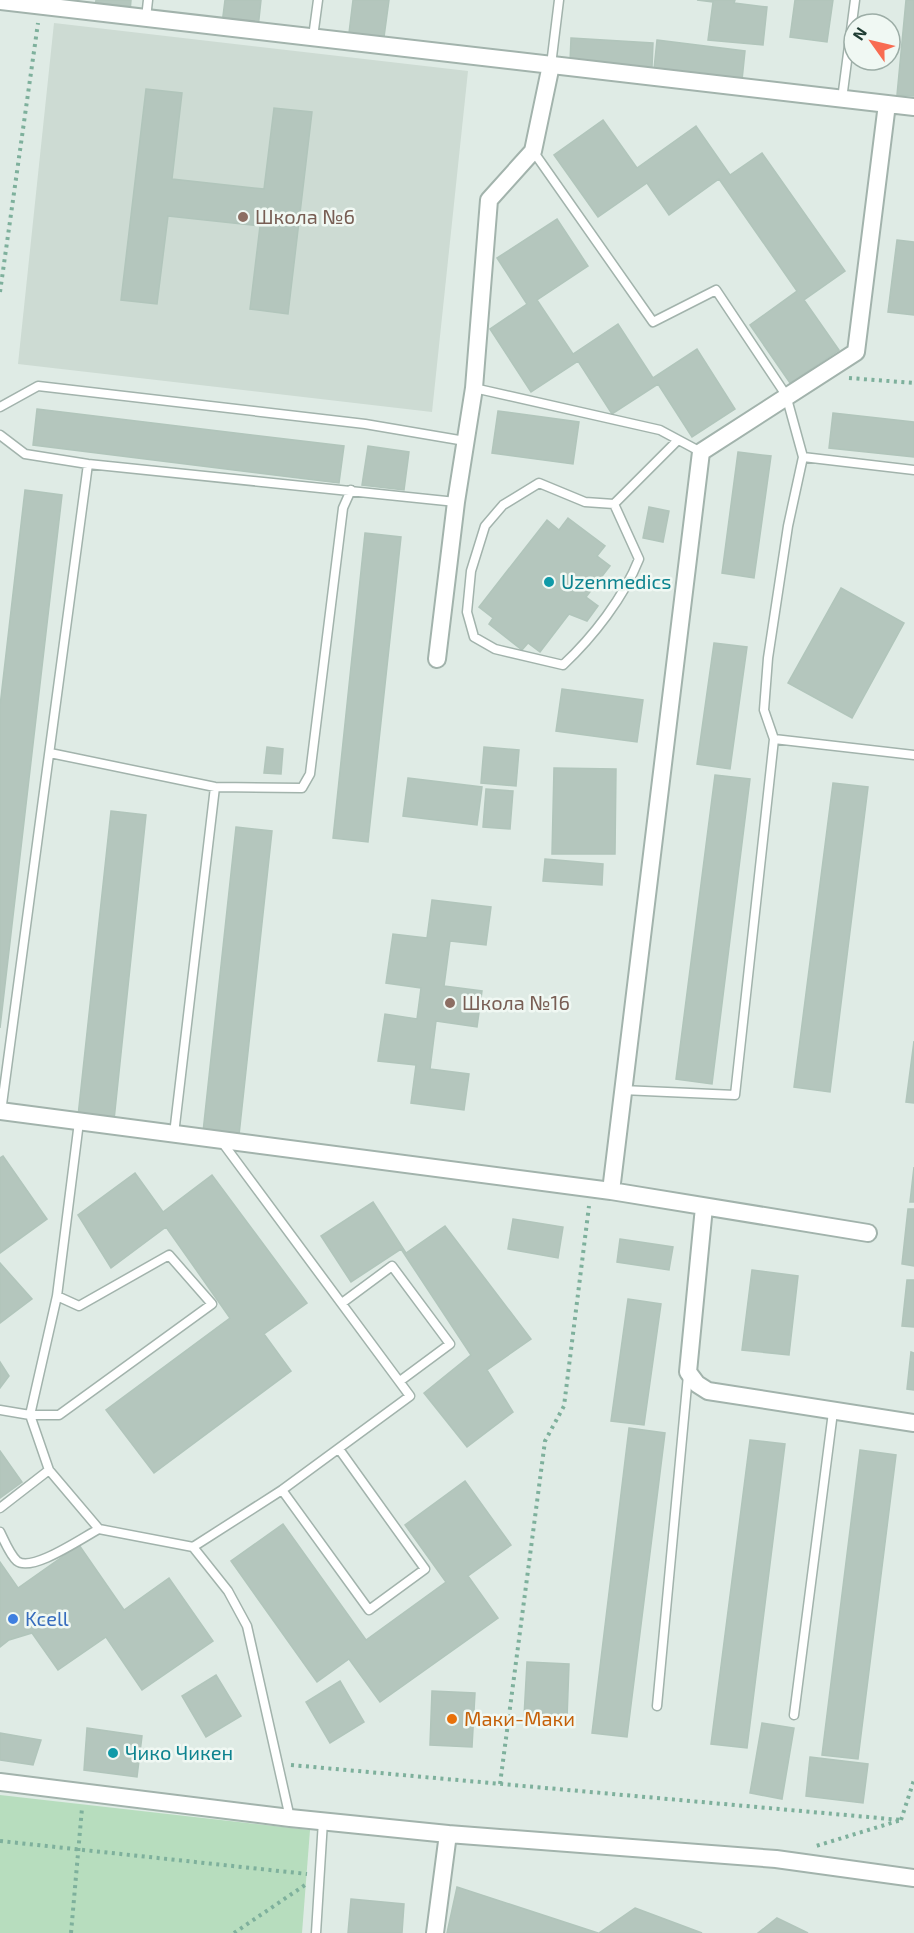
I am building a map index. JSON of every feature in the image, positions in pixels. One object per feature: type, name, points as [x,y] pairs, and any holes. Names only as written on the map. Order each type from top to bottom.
[{"type":"street","points":[[0,1],[914,107]]},
{"type":"street","points":[[436,660],[456,502],[474,388],[489,201],[533,151],[551,65]]},
{"type":"street","points":[[611,1191],[700,452],[856,352],[887,104]]},
{"type":"street","points":[[1,1111],[591,1188],[868,1233]]},
{"type":"street","points":[[704,1207],[688,1372],[697,1384],[708,1391],[914,1423]]},
{"type":"street","points":[[0,1782],[290,1818],[448,1834],[776,1859],[914,1878]]},
{"type":"street","points":[[435,1933],[448,1834]]},
{"type":"lane","points":[[146,18],[148,0]]},
{"type":"lane","points":[[314,37],[318,0]]},
{"type":"lane","points":[[551,65],[559,0]]},
{"type":"lane","points":[[842,99],[855,0]]},
{"type":"lane","points":[[533,151],[653,322],[716,290],[786,395],[803,457],[788,526],[768,658],[764,710],[774,739],[735,1095],[622,1090]]},
{"type":"lane","points":[[0,407],[38,386],[365,424],[465,441]]},
{"type":"lane","points":[[474,388],[660,430],[700,452]]},
{"type":"lane","points":[[0,435],[25,454],[88,464],[456,502]]},
{"type":"lane","points":[[614,504],[639,559],[630,581],[582,648],[563,665],[495,649],[474,637],[467,612],[471,571],[485,526],[503,505],[539,483],[585,502],[614,504],[678,440]]},
{"type":"lane","points":[[803,457],[914,470]]},
{"type":"lane","points":[[1,1111],[88,464]]},
{"type":"lane","points":[[50,753],[215,787],[302,788],[310,774],[343,508],[351,490]]},
{"type":"lane","points":[[774,739],[914,755]]},
{"type":"lane","points":[[174,1134],[215,787]]},
{"type":"lane","points":[[79,1122],[57,1296],[30,1415],[49,1470],[99,1529],[193,1547],[228,1591],[247,1626],[290,1818]]},
{"type":"lane","points":[[193,1547],[282,1490],[410,1396],[221,1140]]},
{"type":"lane","points":[[0,1410],[30,1415],[59,1415],[212,1304],[169,1255],[79,1306],[57,1296]]},
{"type":"lane","points":[[342,1303],[392,1266],[450,1344],[400,1381]]},
{"type":"lane","points":[[657,1706],[688,1372]]},
{"type":"lane","points":[[794,1714],[833,1412]]},
{"type":"lane","points":[[282,1490],[369,1610],[425,1569],[339,1449]]},
{"type":"lane","points":[[0,1508],[49,1470]]},
{"type":"lane","points":[[0,1532],[17,1561],[27,1565],[45,1559],[99,1529]]},
{"type":"lane","points":[[316,1933],[323,1821]]},
{"type":"path","points":[[0,292],[40,6]]},
{"type":"path","points":[[818,375],[914,383]]},
{"type":"path","points":[[500,1784],[545,1441],[564,1406],[591,1188]]},
{"type":"path","points":[[278,1764],[901,1820]]},
{"type":"path","points":[[901,1820],[914,1780]]},
{"type":"path","points":[[71,1933],[84,1793]]},
{"type":"path","points":[[810,1848],[901,1820]]},
{"type":"path","points":[[0,1841],[320,1875]]},
{"type":"path","points":[[234,1933],[320,1875]]},
{"type":"shaded area","name":"Школа №6","points":[[54,23],[468,71],[432,412],[18,364]]},
{"type":"green space","points":[[0,1795],[310,1830],[302,1933],[0,1933]]},
{"type":"building","points":[[96,0],[131,0],[130,12],[95,8]]},
{"type":"building","points":[[225,0],[261,0],[258,28],[222,24]]},
{"type":"building","points":[[353,0],[389,0],[384,37],[349,33]]},
{"type":"building","points":[[697,0],[735,0],[734,3],[767,7],[763,45],[708,40],[713,2]]},
{"type":"building","points":[[795,0],[833,0],[827,42],[790,37]]},
{"type":"building","points":[[906,0],[914,0],[914,96],[897,95],[899,72],[902,72]]},
{"type":"building","points":[[571,38],[653,43],[652,67],[570,62]]},
{"type":"building","points":[[657,40],[745,51],[742,80],[654,69]]},
{"type":"building","points":[[146,89],[182,93],[172,179],[264,189],[274,108],[312,112],[288,314],[250,309],[260,226],[168,216],[157,304],[121,300]]},
{"type":"building","points":[[603,120],[637,168],[696,126],[730,175],[762,153],[845,271],[804,300],[839,350],[790,383],[750,325],[797,291],[719,179],[669,215],[647,183],[598,217],[554,155]]},
{"type":"building","points":[[557,219],[588,266],[537,300],[573,354],[618,324],[653,378],[697,349],[735,409],[692,437],[658,384],[612,414],[578,361],[531,392],[490,329],[527,304],[497,258]]},
{"type":"building","points":[[897,240],[914,242],[914,315],[888,312]]},
{"type":"building","points":[[37,409],[344,446],[339,483],[33,445]]},
{"type":"building","points":[[498,411],[579,422],[573,464],[492,453]]},
{"type":"building","points":[[833,413],[914,422],[914,457],[829,448]]},
{"type":"building","points":[[368,446],[409,452],[404,490],[362,485]]},
{"type":"building","points":[[738,452],[771,456],[754,578],[722,573]]},
{"type":"building","points":[[25,490],[62,495],[0,1028],[0,706]]},
{"type":"building","points":[[649,507],[669,511],[663,542],[643,538]]},
{"type":"building","name":"Uzenmedics","points":[[568,518],[605,546],[597,556],[610,566],[586,597],[598,606],[587,621],[569,614],[540,652],[528,643],[522,650],[489,624],[493,618],[479,607],[547,520],[559,530]]},
{"type":"building","points":[[365,533],[401,537],[368,842],[333,838]]},
{"type":"building","points":[[841,588],[904,623],[852,718],[788,683]]},
{"type":"building","points":[[714,643],[747,647],[730,769],[697,764]]},
{"type":"building","points":[[562,689],[643,700],[637,742],[556,731]]},
{"type":"building","points":[[267,747],[283,749],[281,774],[264,773]]},
{"type":"building","points":[[484,747],[519,750],[516,786],[481,783]]},
{"type":"building","points":[[554,768],[616,769],[615,854],[552,854]]},
{"type":"building","points":[[715,775],[750,779],[712,1084],[676,1079]]},
{"type":"building","points":[[408,778],[482,787],[477,825],[403,816]]},
{"type":"building","points":[[833,783],[868,787],[830,1092],[794,1087]]},
{"type":"building","points":[[486,789],[513,791],[510,829],[483,827]]},
{"type":"building","points":[[111,811],[146,815],[114,1120],[78,1116]]},
{"type":"building","points":[[236,827],[272,831],[239,1135],[203,1132]]},
{"type":"building","points":[[545,859],[603,864],[602,885],[543,881]]},
{"type":"building","name":"Школа №16","points":[[432,900],[491,907],[486,945],[450,941],[444,986],[482,991],[477,1027],[436,1021],[430,1069],[469,1074],[464,1110],[411,1103],[416,1065],[378,1061],[385,1014],[417,1019],[421,988],[386,983],[393,934],[427,938]]},
{"type":"building","points":[[914,1041],[914,1103],[906,1102]]},
{"type":"building","points":[[3,1156],[47,1219],[0,1253],[0,1158]]},
{"type":"building","points":[[914,1167],[914,1202],[910,1202]]},
{"type":"building","points":[[135,1173],[163,1212],[212,1175],[307,1303],[264,1334],[291,1371],[154,1473],[106,1410],[230,1318],[166,1227],[111,1268],[78,1215]]},
{"type":"building","points":[[373,1202],[406,1253],[445,1226],[531,1339],[487,1370],[513,1412],[467,1447],[424,1393],[471,1355],[401,1249],[351,1282],[321,1236]]},
{"type":"building","points":[[908,1209],[914,1209],[914,1266],[902,1264]]},
{"type":"building","points":[[513,1219],[563,1227],[558,1258],[508,1249]]},
{"type":"building","points":[[620,1239],[673,1247],[669,1270],[617,1262]]},
{"type":"building","points":[[0,1263],[32,1299],[0,1323]]},
{"type":"building","points":[[752,1270],[798,1276],[789,1355],[742,1350]]},
{"type":"building","points":[[907,1280],[914,1280],[914,1327],[902,1326]]},
{"type":"building","points":[[628,1299],[661,1304],[644,1425],[611,1421]]},
{"type":"building","points":[[911,1352],[914,1353],[914,1390],[907,1389]]},
{"type":"building","points":[[0,1362],[9,1376],[0,1388]]},
{"type":"building","points":[[629,1428],[665,1433],[627,1737],[592,1733]]},
{"type":"building","points":[[750,1440],[785,1444],[747,1748],[711,1744]]},
{"type":"building","points":[[860,1450],[896,1455],[858,1759],[822,1755]]},
{"type":"building","points":[[0,1451],[22,1482],[0,1498]]},
{"type":"building","points":[[465,1481],[511,1545],[468,1576],[498,1618],[380,1702],[349,1659],[317,1682],[231,1561],[283,1524],[366,1640],[446,1582],[405,1525]]},
{"type":"building","points":[[79,1545],[124,1610],[169,1578],[213,1641],[142,1690],[106,1637],[58,1670],[32,1633],[9,1640],[0,1647],[0,1562],[18,1588]]},
{"type":"building","points":[[527,1662],[569,1664],[567,1719],[524,1717]]},
{"type":"building","points":[[216,1675],[241,1716],[206,1737],[182,1696]]},
{"type":"building","points":[[340,1681],[364,1722],[330,1743],[306,1702]]},
{"type":"building","name":"Маки-Маки","points":[[432,1691],[475,1693],[472,1747],[430,1745]]},
{"type":"building","points":[[762,1723],[794,1728],[782,1799],[750,1793]]},
{"type":"building","name":"Чико Чикен","points":[[87,1728],[142,1736],[137,1777],[84,1770]]},
{"type":"building","points":[[0,1733],[41,1740],[33,1765],[0,1760]]},
{"type":"building","points":[[810,1757],[868,1764],[863,1803],[806,1796]]},
{"type":"building","points":[[457,1887],[598,1933],[447,1933]]},
{"type":"building","points":[[351,1899],[404,1904],[402,1933],[348,1933]]},
{"type":"building","points":[[635,1908],[702,1933],[599,1933]]},
{"type":"building","points":[[777,1918],[808,1933],[758,1933]]},
{"type":"place","name":"Школа №6","points":[[243,217]]},
{"type":"place","name":"Uzenmedics","points":[[549,582]]},
{"type":"place","name":"Школа №16","points":[[450,1003]]},
{"type":"place","name":"Kcell","points":[[13,1619]]},
{"type":"place","name":"Маки-Маки","points":[[452,1719]]},
{"type":"place","name":"Чико Чикен","points":[[113,1753]]}]
